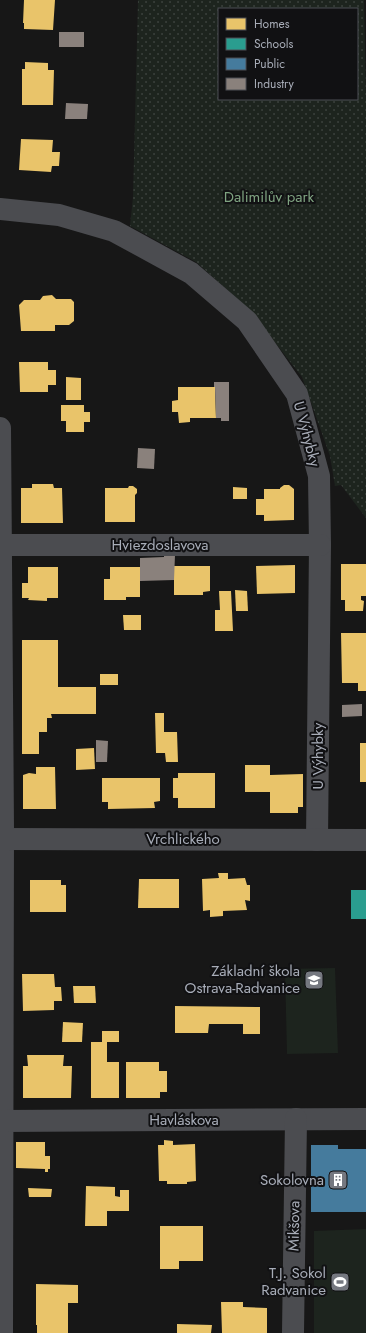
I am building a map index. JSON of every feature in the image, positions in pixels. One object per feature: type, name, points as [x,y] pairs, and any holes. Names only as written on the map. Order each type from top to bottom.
[{"type":"street","name":"U Výhybky","points":[[0,209],[59,215],[114,231],[190,273],[247,321],[297,394],[319,476],[318,840]]},
{"type":"street","points":[[0,428],[2,1333]]},
{"type":"street","name":"Hviezdoslavova","points":[[0,544],[320,545]]},
{"type":"street","name":"Vrchlického","points":[[2,839],[366,840]]},
{"type":"street","name":"Havláskova","points":[[2,1121],[366,1118]]},
{"type":"street","name":"Mikšova","points":[[293,1333],[296,1119]]},
{"type":"green space","name":"Dalimilův park","points":[[138,0],[364,0],[366,99],[366,518],[341,485],[335,486],[330,456],[302,377],[249,309],[196,262],[130,226],[133,197]]},
{"type":"green space","points":[[335,968],[338,1053],[287,1054],[285,969]]},
{"type":"green space","name":"T.J. Sokol Radvanice","points":[[366,1229],[366,1333],[314,1333],[314,1231]]},
{"type":"building: Homes","points":[[24,0],[55,0],[53,30],[24,29]]},
{"type":"building: Homes","points":[[25,62],[48,63],[48,70],[54,70],[53,105],[22,105],[22,69],[25,69]]},
{"type":"building: Homes","points":[[21,139],[53,140],[52,152],[60,152],[59,166],[52,166],[51,172],[19,170]]},
{"type":"building: Homes","points":[[52,295],[56,299],[71,299],[74,302],[74,321],[69,325],[55,325],[55,331],[21,331],[19,305],[24,300],[40,300],[43,296]]},
{"type":"building: Homes","points":[[19,362],[48,362],[48,370],[56,370],[56,385],[48,385],[48,392],[20,392]]},
{"type":"building: Homes","points":[[66,377],[81,378],[81,400],[66,400]]},
{"type":"building: Homes","points":[[178,387],[215,387],[216,418],[190,418],[190,422],[179,423],[178,412],[172,412],[172,401],[178,400]]},
{"type":"building: Homes","points":[[61,405],[84,405],[84,412],[90,412],[90,422],[84,422],[84,432],[66,432],[66,421],[61,421]]},
{"type":"building: Homes","points":[[32,484],[53,484],[54,488],[62,488],[63,523],[21,523],[21,488],[32,488]]},
{"type":"building: Homes","points":[[284,485],[289,485],[294,489],[294,520],[264,521],[264,515],[256,515],[256,499],[264,499],[264,489],[280,489]]},
{"type":"building: Homes","points":[[129,486],[133,486],[137,489],[137,493],[135,495],[135,522],[105,522],[105,488],[128,488]]},
{"type":"building: Homes","points":[[233,487],[247,488],[247,499],[233,499]]},
{"type":"building: Homes","points":[[341,564],[366,564],[366,596],[361,596],[361,600],[364,601],[363,611],[345,611],[345,600],[341,600]]},
{"type":"building: Homes","points":[[295,565],[295,593],[257,594],[256,566]]},
{"type":"building: Homes","points":[[174,566],[210,566],[210,591],[203,592],[203,595],[174,595]]},
{"type":"building: Homes","points":[[28,567],[58,567],[58,598],[47,598],[47,601],[28,600],[29,598],[22,598],[22,583],[28,583]]},
{"type":"building: Homes","points":[[110,567],[140,567],[140,597],[126,597],[126,600],[104,600],[104,579],[110,579]]},
{"type":"building: Homes","points":[[235,590],[247,591],[248,611],[236,611]]},
{"type":"building: Homes","points":[[219,591],[231,591],[233,631],[215,631],[215,610],[220,610]]},
{"type":"building: Homes","points":[[123,615],[141,615],[141,630],[124,630]]},
{"type":"building: Homes","points":[[341,633],[366,633],[366,691],[358,691],[358,683],[342,683]]},
{"type":"building: Homes","points":[[22,640],[58,640],[58,687],[96,687],[96,714],[51,714],[52,718],[47,718],[47,732],[39,732],[39,754],[22,754]]},
{"type":"building: Homes","points":[[100,674],[118,674],[118,685],[100,685]]},
{"type":"building: Homes","points":[[155,713],[164,713],[164,732],[177,732],[178,762],[166,762],[165,753],[156,753]]},
{"type":"building: Homes","points":[[360,743],[366,743],[366,782],[360,782]]},
{"type":"building: Homes","points":[[94,748],[95,769],[76,770],[76,749]]},
{"type":"building: Homes","points":[[245,765],[270,765],[270,775],[303,774],[303,807],[298,807],[298,813],[270,813],[270,792],[245,792]]},
{"type":"building: Homes","points":[[36,767],[55,767],[56,809],[23,809],[23,775],[29,773],[36,774]]},
{"type":"building: Homes","points":[[178,773],[215,773],[215,808],[178,808],[178,798],[173,798],[173,778],[178,778]]},
{"type":"building: Homes","points":[[102,778],[160,778],[160,801],[154,802],[155,808],[108,809],[108,802],[102,802]]},
{"type":"building: Homes","points":[[218,873],[228,873],[228,879],[245,878],[247,885],[250,885],[250,901],[245,900],[247,910],[223,911],[223,916],[210,917],[210,910],[203,911],[202,879],[219,878]]},
{"type":"building: Homes","points":[[139,879],[179,879],[179,908],[138,908]]},
{"type":"building: Homes","points":[[30,880],[61,880],[61,885],[66,885],[66,912],[30,912]]},
{"type":"building: Homes","points":[[22,974],[54,974],[55,987],[61,987],[62,1001],[54,1001],[54,1010],[23,1011]]},
{"type":"building: Homes","points":[[73,986],[95,986],[96,1003],[74,1003]]},
{"type":"building: Homes","points":[[175,1006],[260,1007],[260,1034],[243,1034],[243,1024],[209,1024],[208,1033],[175,1033]]},
{"type":"building: Homes","points":[[63,1022],[83,1023],[82,1042],[62,1042]]},
{"type":"building: Homes","points":[[102,1031],[119,1031],[119,1042],[107,1042],[107,1062],[119,1062],[119,1098],[91,1098],[91,1042],[102,1042]]},
{"type":"building: Homes","points":[[27,1055],[64,1055],[63,1066],[72,1066],[71,1098],[23,1098],[23,1066],[28,1066]]},
{"type":"building: Homes","points":[[126,1062],[159,1062],[159,1071],[167,1071],[167,1092],[160,1092],[160,1098],[126,1098]]},
{"type":"building: Homes","points":[[164,1140],[173,1141],[173,1145],[195,1144],[196,1181],[187,1182],[187,1184],[167,1184],[167,1181],[159,1181],[158,1145],[164,1145]]},
{"type":"building: Homes","points":[[16,1142],[45,1142],[45,1156],[50,1156],[50,1169],[48,1169],[48,1172],[45,1172],[45,1169],[16,1168]]},
{"type":"building: Homes","points":[[86,1186],[115,1187],[115,1196],[120,1197],[120,1190],[129,1190],[129,1211],[107,1211],[107,1226],[85,1226]]},
{"type":"building: Homes","points":[[28,1188],[52,1189],[51,1197],[29,1197]]},
{"type":"building: Homes","points":[[160,1226],[203,1226],[203,1261],[179,1261],[179,1269],[160,1269]]},
{"type":"building: Homes","points":[[36,1284],[78,1285],[78,1303],[68,1303],[68,1333],[37,1333]]},
{"type":"building: Homes","points":[[221,1302],[243,1302],[243,1307],[267,1308],[267,1333],[222,1333]]},
{"type":"building: Homes","points":[[177,1324],[212,1325],[211,1333],[177,1333]]},
{"type":"building: Schools","points":[[351,890],[366,890],[366,919],[351,919]]},
{"type":"building: Public","name":"Sokolovna","points":[[311,1145],[338,1145],[338,1149],[366,1149],[366,1212],[311,1212]]},
{"type":"building: Industry","points":[[59,32],[84,32],[84,47],[59,47]]},
{"type":"building: Industry","points":[[66,103],[88,104],[87,119],[65,119]]},
{"type":"building: Industry","points":[[214,382],[229,382],[229,421],[221,421],[221,418],[216,418]]},
{"type":"building: Industry","points":[[138,448],[155,449],[154,469],[137,468]]},
{"type":"building: Industry","points":[[164,555],[175,555],[174,580],[140,581],[140,558],[164,557]]},
{"type":"building: Industry","points":[[362,704],[362,716],[342,717],[342,705]]},
{"type":"building: Industry","points":[[96,740],[108,741],[107,762],[96,762]]},
{"type":"place","name":"Základní škola Ostrava-Radvanice","points":[[314,980]]},
{"type":"place","name":"Sokolovna","points":[[338,1180]]},
{"type":"place","name":"T.J. Sokol Radvanice","points":[[340,1282]]}]
